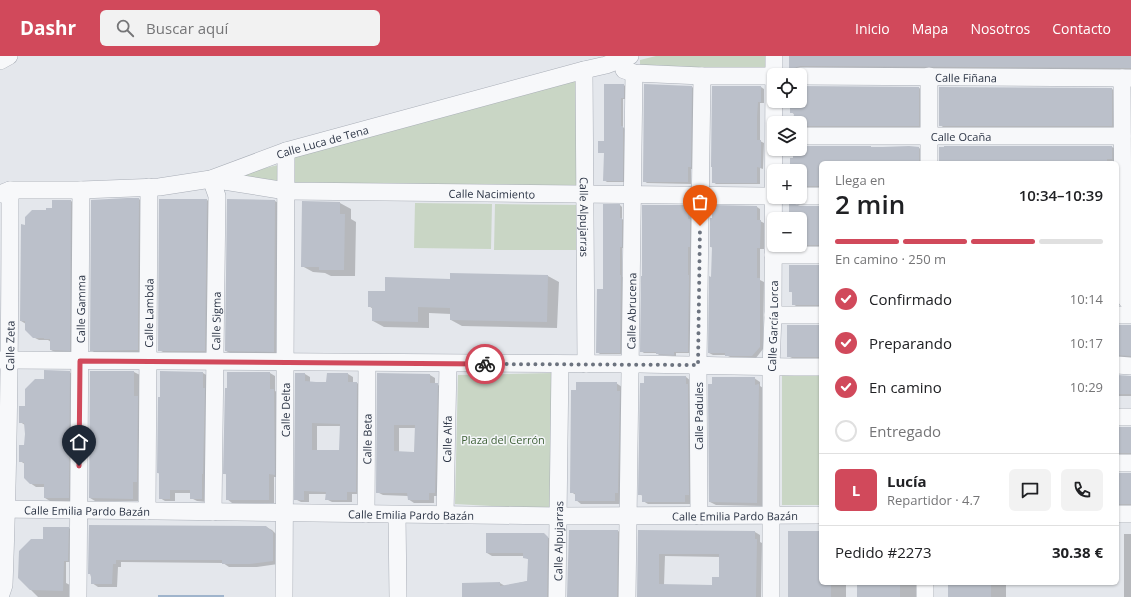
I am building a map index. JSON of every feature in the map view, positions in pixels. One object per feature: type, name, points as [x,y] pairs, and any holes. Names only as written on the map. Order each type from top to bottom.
[{"type":"street","points":[[0,61],[9,56]]},
{"type":"street","name":"Calle Luca de Tena","points":[[5,192],[149,187],[211,179],[286,151],[606,65],[630,56]]},
{"type":"street","name":"Calle García Lorca","points":[[774,56],[774,68]]},
{"type":"street","points":[[606,65],[634,73],[702,76],[767,76]]},
{"type":"street","name":"Calle Alpujarras","points":[[584,70],[586,364]]},
{"type":"street","name":"Calle Abrucena","points":[[627,597],[634,73]]},
{"type":"street","name":"Calle Padules","points":[[699,516],[698,365],[702,76]]},
{"type":"street","name":"Calle Fiñana","points":[[807,76],[1127,78]]},
{"type":"street","points":[[929,76],[929,161]]},
{"type":"street","points":[[1127,78],[1122,136],[1120,195],[1126,299],[1131,304]]},
{"type":"street","name":"Calle Ocaña","points":[[807,136],[1122,136]]},
{"type":"street","name":"Calle Delta","points":[[284,597],[286,151]]},
{"type":"street","name":"Calle Nacimiento","points":[[211,179],[286,191],[767,196]]},
{"type":"street","name":"Calle Sigma","points":[[211,179],[217,196],[213,512]]},
{"type":"street","name":"Calle Lambda","points":[[146,511],[149,187]]},
{"type":"street","name":"Calle Gamma","points":[[78,596],[81,190]]},
{"type":"street","name":"Calle Zeta","points":[[0,597],[4,585],[5,192]]},
{"type":"street","points":[[807,196],[819,196]]},
{"type":"street","name":"Calle García Lorca","points":[[771,597],[771,368],[774,204]]},
{"type":"street","points":[[773,256],[819,255]]},
{"type":"street","points":[[772,315],[819,315]]},
{"type":"street","points":[[1119,315],[1131,315]]},
{"type":"street","points":[[5,360],[285,363],[631,364],[771,368],[819,367]]},
{"type":"street","name":"Calle Beta","points":[[366,514],[367,363]]},
{"type":"street","name":"Calle Alfa","points":[[445,515],[448,364]]},
{"type":"street","name":"Calle Alpujarras","points":[[557,597],[560,364]]},
{"type":"street","points":[[1119,366],[1131,366]]},
{"type":"street","points":[[1119,417],[1131,417]]},
{"type":"street","points":[[1119,463],[1131,463]]},
{"type":"street","name":"Calle Emilia Pardo Bazán","points":[[4,509],[558,516],[819,515]]},
{"type":"street","points":[[397,514],[398,597]]},
{"type":"street","points":[[1119,514],[1131,514]]},
{"type":"street","points":[[925,585],[925,597]]},
{"type":"green space","points":[[656,56],[768,56],[768,68],[767,71],[640,69],[640,60]]},
{"type":"green space","points":[[579,78],[582,190],[295,186],[294,155]]},
{"type":"green space","points":[[278,165],[280,185],[228,177]]},
{"type":"green space","points":[[415,203],[492,204],[491,249],[414,248]]},
{"type":"green space","points":[[495,204],[577,205],[576,250],[494,250]]},
{"type":"green space","name":"Plaza del Cerrón","points":[[552,373],[550,509],[455,504],[458,375]]},
{"type":"green space","points":[[782,373],[819,374],[819,505],[782,505]]},
{"type":"water","points":[[158,595],[224,595],[224,597],[158,597]]},
{"type":"building","points":[[789,56],[1131,56],[1131,68],[800,66],[789,68]]},
{"type":"building","points":[[604,84],[624,84],[624,98],[621,98],[621,126],[623,126],[623,181],[603,181],[604,153],[598,153],[598,141],[604,141]]},
{"type":"building","points":[[644,84],[692,86],[691,167],[688,167],[688,182],[643,182]]},
{"type":"building","points":[[712,86],[761,86],[761,102],[758,102],[757,140],[761,140],[761,168],[757,167],[757,183],[712,183]]},
{"type":"building","points":[[807,86],[919,87],[919,126],[807,126],[807,116],[794,116],[794,113],[790,113],[790,108],[807,108]]},
{"type":"building","points":[[939,87],[1112,88],[1112,126],[939,126]]},
{"type":"building","points":[[807,146],[919,147],[919,161],[819,161],[819,186],[807,186],[807,164],[790,164],[790,158],[793,158],[793,156],[807,156]]},
{"type":"building","points":[[1112,146],[1112,159],[1107,159],[1107,161],[939,161],[939,147]]},
{"type":"building","points":[[139,198],[138,350],[90,351],[91,200]]},
{"type":"building","points":[[159,199],[207,199],[205,351],[158,351]]},
{"type":"building","points":[[227,199],[275,200],[274,352],[225,351]]},
{"type":"building","points":[[52,200],[71,200],[70,351],[50,350],[50,339],[33,338],[25,330],[25,321],[20,321],[21,224],[25,225],[25,217],[32,210],[46,210],[46,208],[52,208]]},
{"type":"building","points":[[302,201],[340,202],[340,214],[345,214],[344,270],[319,270],[319,267],[301,267]]},
{"type":"building","points":[[603,204],[620,204],[620,218],[622,218],[622,247],[620,247],[620,353],[596,353],[597,289],[603,289]]},
{"type":"building","points":[[789,204],[800,206],[819,206],[819,245],[807,245],[807,212],[789,212]]},
{"type":"building","points":[[642,205],[688,205],[688,219],[690,219],[690,247],[688,247],[688,352],[674,352],[674,355],[656,354],[656,352],[640,352]]},
{"type":"building","points":[[712,205],[757,206],[757,220],[761,220],[760,248],[757,248],[757,278],[760,278],[760,347],[752,356],[725,356],[725,353],[708,353],[709,276],[711,277],[712,247],[710,247],[710,218],[712,218]]},
{"type":"building","points":[[789,265],[819,265],[819,305],[792,305],[792,292],[789,292]]},
{"type":"building","points":[[450,273],[548,275],[547,322],[450,320],[450,308],[418,307],[418,322],[372,321],[372,307],[368,307],[368,291],[385,291],[385,277],[450,279]]},
{"type":"building","points":[[787,325],[819,325],[819,357],[787,357]]},
{"type":"building","points":[[1119,325],[1131,325],[1131,356],[1119,355]]},
{"type":"building","points":[[44,370],[70,371],[69,498],[44,498],[44,484],[30,484],[24,478],[24,462],[19,462],[19,445],[24,445],[25,434],[24,423],[19,423],[19,406],[25,406],[25,389],[35,379],[44,379]]},
{"type":"building","points":[[90,371],[134,371],[134,396],[138,396],[137,482],[133,482],[133,499],[89,498]]},
{"type":"building","points":[[160,371],[203,372],[203,388],[205,388],[202,499],[190,499],[190,490],[170,490],[170,499],[159,499],[159,473],[157,473],[158,397],[160,397]]},
{"type":"building","points":[[227,372],[270,372],[270,389],[274,389],[275,475],[269,474],[269,500],[226,500],[226,474],[223,474],[225,388],[227,388]]},
{"type":"building","points":[[295,373],[305,373],[305,381],[326,382],[327,373],[348,373],[348,382],[357,382],[356,492],[347,492],[347,500],[325,500],[326,492],[304,491],[304,500],[294,500]],"holes":[[[312,423],[340,424],[339,450],[312,450]]]},
{"type":"building","points":[[377,373],[430,374],[430,383],[438,383],[435,493],[429,493],[429,500],[408,500],[407,493],[376,493]],"holes":[[[394,425],[415,425],[414,452],[394,451]]]},
{"type":"building","points":[[1119,375],[1131,376],[1131,394],[1119,394]]},
{"type":"building","points":[[644,376],[686,376],[686,384],[688,384],[689,495],[685,495],[685,502],[642,502],[642,495],[638,495],[640,383],[644,383]]},
{"type":"building","points":[[712,377],[755,377],[755,385],[759,384],[757,503],[709,502],[708,384],[712,384]]},
{"type":"building","points":[[576,382],[617,382],[617,391],[620,391],[618,493],[615,493],[615,501],[575,501],[575,493],[570,493],[571,390],[576,390]]},
{"type":"building","points":[[1119,427],[1131,427],[1131,453],[1119,453]]},
{"type":"building","points":[[1119,473],[1131,473],[1131,504],[1119,504]]},
{"type":"building","points":[[89,525],[266,526],[273,532],[273,561],[250,564],[222,564],[222,560],[116,560],[116,564],[113,564],[112,584],[91,584],[91,577],[90,574],[88,574]]},
{"type":"building","points":[[43,527],[69,527],[68,561],[64,561],[63,591],[30,590],[18,578],[19,551],[31,539],[43,539]]},
{"type":"building","points":[[569,530],[618,530],[617,597],[567,597]]},
{"type":"building","points":[[638,530],[755,531],[755,539],[757,539],[756,597],[637,597]],"holes":[[[659,554],[719,554],[719,577],[712,577],[712,585],[659,584]]]},
{"type":"building","points":[[788,531],[819,531],[819,585],[831,585],[831,597],[788,597]]},
{"type":"building","points":[[486,533],[544,533],[548,537],[547,597],[462,597],[462,583],[500,582],[500,586],[527,581],[528,559],[523,558],[523,553],[486,553]]},
{"type":"building","points":[[857,585],[900,585],[900,597],[857,597]]},
{"type":"building","points":[[948,585],[991,585],[991,597],[948,597]]},
{"type":"way so far","points":[[485,364],[698,365],[700,226]]},
{"type":"route","points":[[79,466],[80,361],[485,364]]}]
